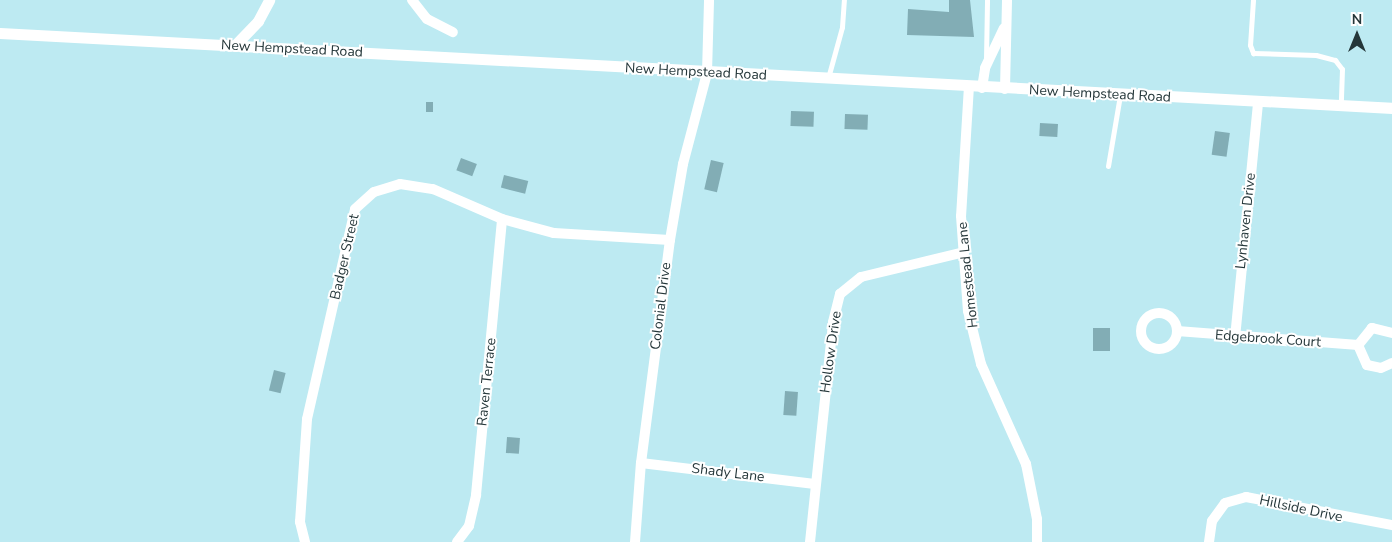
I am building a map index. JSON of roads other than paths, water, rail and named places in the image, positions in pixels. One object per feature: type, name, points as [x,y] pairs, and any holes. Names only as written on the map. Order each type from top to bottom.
[{"type":"street","points":[[235,45],[258,21],[269,0]]},
{"type":"street","points":[[412,0],[427,19],[453,32]]},
{"type":"street","name":"Colonial Drive","points":[[635,542],[641,463],[670,240],[683,164],[708,73],[709,0]]},
{"type":"street","points":[[1005,89],[1007,0]]},
{"type":"street","points":[[982,88],[985,68],[1007,22]]},
{"type":"street","name":"New Hempstead Road","points":[[0,34],[235,45],[1258,104],[1392,108]]},
{"type":"street","name":"Homestead Lane","points":[[969,86],[961,216],[968,311],[980,364],[1026,464],[1037,519],[1037,542]]},
{"type":"street","name":"Lynhaven Drive","points":[[1235,338],[1258,104]]},
{"type":"street","name":"Badger Street","points":[[305,542],[300,522],[307,419],[355,210],[374,192],[400,184],[433,189],[502,219],[554,233],[670,240]]},
{"type":"street","name":"Raven Terrace","points":[[457,542],[469,526],[476,495],[502,219]]},
{"type":"street","name":"Hollow Drive","points":[[810,542],[833,322],[840,294],[861,277],[964,252]]},
{"type":"street","points":[[1392,333],[1372,328],[1358,345],[1367,365],[1381,368],[1392,363]]},
{"type":"street","name":"Edgebrook Court","points":[[1177,331],[1235,338],[1358,345]]},
{"type":"street","name":"Shady Lane","points":[[641,463],[815,484]]},
{"type":"street","name":"Hillside Drive","points":[[1210,542],[1212,520],[1225,503],[1246,497],[1392,525]]},
{"type":"lane","points":[[828,79],[842,27],[844,0]]},
{"type":"lane","points":[[985,68],[987,0]]},
{"type":"lane","points":[[1253,0],[1250,45],[1253,53],[1316,55],[1335,60],[1342,69],[1341,106]]},
{"type":"lane","points":[[1108,166],[1120,96]]}]
